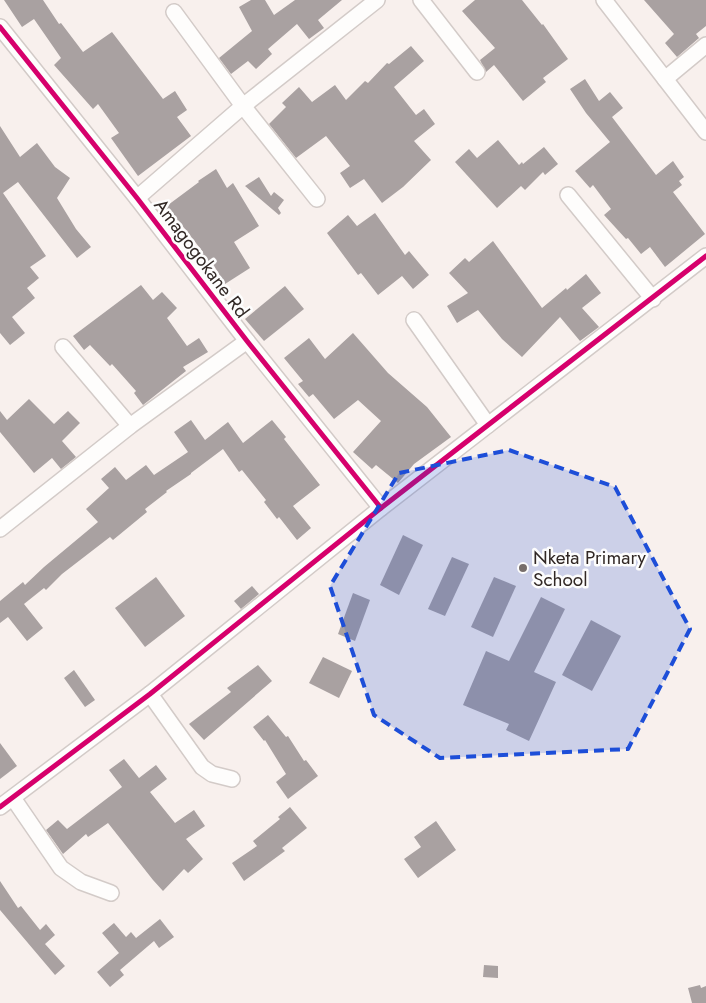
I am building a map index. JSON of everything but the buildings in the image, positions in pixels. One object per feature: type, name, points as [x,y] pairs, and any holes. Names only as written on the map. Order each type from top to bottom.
[{"type":"street","points":[[137,198],[243,106],[377,0]]},
{"type":"street","points":[[422,0],[477,72]]},
{"type":"street","points":[[604,0],[706,132]]},
{"type":"street","points":[[174,12],[243,106],[317,200]]},
{"type":"street","name":"Amagogokane Rd","points":[[1,31],[137,198],[247,341],[381,508]]},
{"type":"street","points":[[665,78],[706,45]]},
{"type":"street","points":[[568,195],[653,299]]},
{"type":"street","points":[[0,807],[150,694],[381,508],[653,299],[706,256]]},
{"type":"street","points":[[414,320],[488,425]]},
{"type":"street","points":[[0,529],[130,426],[247,341]]},
{"type":"street","points":[[63,347],[130,426]]},
{"type":"street","points":[[150,694],[202,767],[212,774],[232,779]]},
{"type":"street","points":[[13,798],[61,868],[81,882],[111,893]]},
{"type":"highlighted area","points":[[509,450],[615,487],[690,629],[628,749],[440,758],[374,715],[330,586],[399,473]]},
{"type":"cycle path","points":[[0,27],[381,508]]},
{"type":"cycle path","points":[[0,807],[150,694],[381,508],[706,256]]},
{"type":"place","name":"Nketa Primary School","points":[[523,568]]}]
